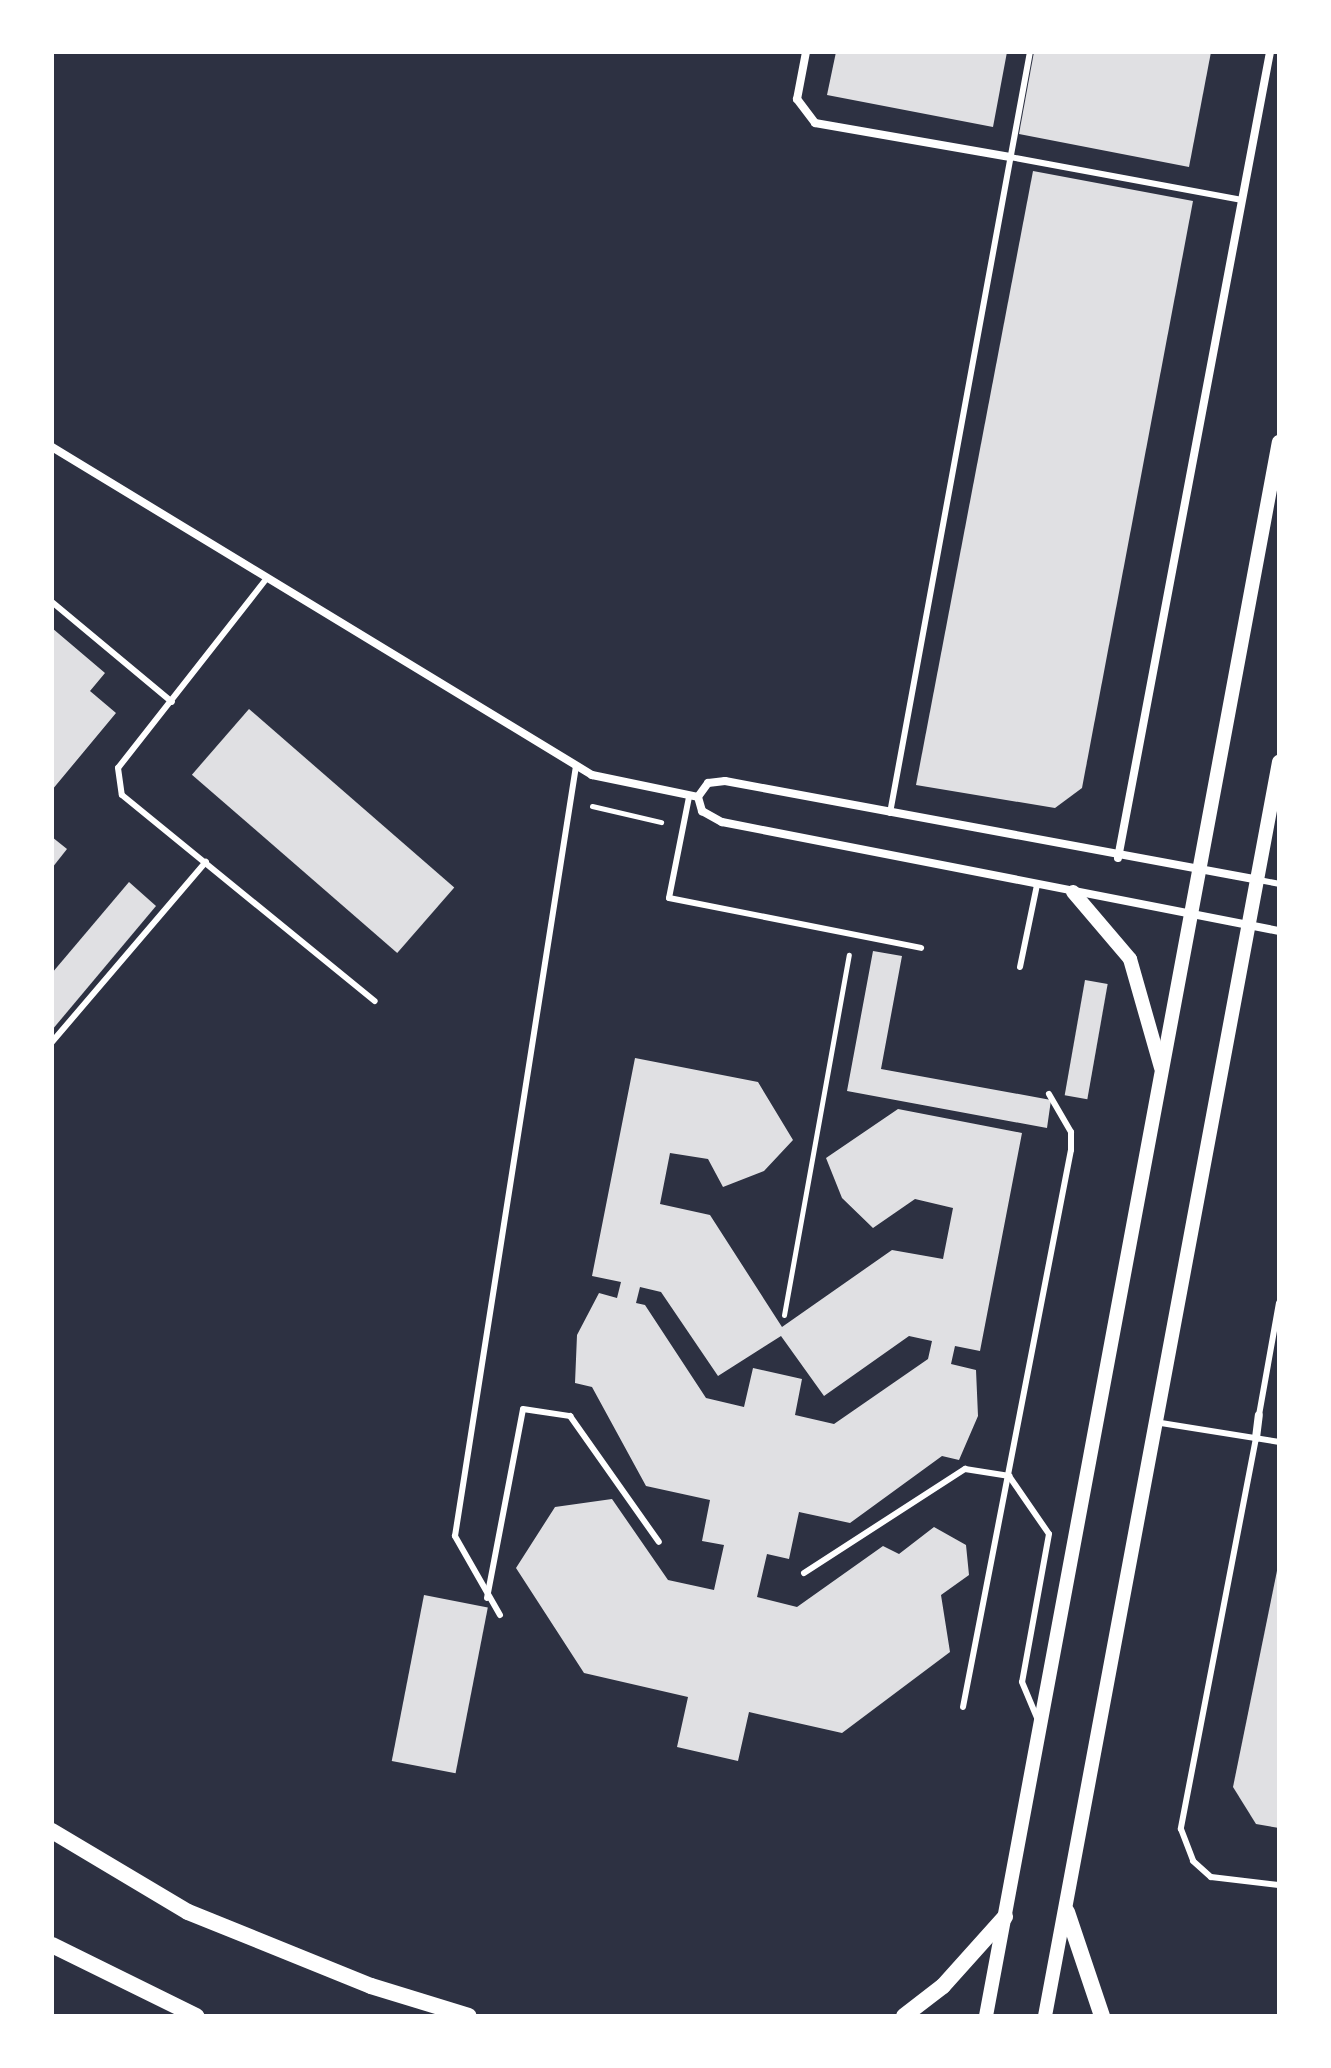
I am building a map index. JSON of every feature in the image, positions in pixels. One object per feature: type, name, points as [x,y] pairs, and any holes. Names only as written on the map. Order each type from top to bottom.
[{"type":"main road","points":[[52,1831],[188,1912],[371,1986],[469,2016]]},
{"type":"main road","points":[[1067,1912],[1102,2016]]},
{"type":"main road","points":[[904,2016],[943,1986],[1005,1917]]},
{"type":"main road","points":[[52,1945],[196,2016]]},
{"type":"street","points":[[806,52],[797,99],[815,123],[1010,157]]},
{"type":"street","points":[[1118,858],[1270,52]]},
{"type":"street","points":[[986,2016],[1043,1726],[1279,442]]},
{"type":"street","points":[[52,447],[576,766],[609,783],[693,797],[706,815],[722,822],[1279,931]]},
{"type":"street","points":[[1045,2016],[1161,1423],[1279,762]]},
{"type":"street","points":[[693,797],[708,783],[725,781],[1118,858],[1259,880]]},
{"type":"street","points":[[1073,892],[1130,959],[1144,987],[1163,1076]]},
{"type":"street","points":[[1256,1438],[1259,1415]]},
{"type":"lane","points":[[890,813],[1030,52]]},
{"type":"lane","points":[[1010,157],[1242,200]]},
{"type":"lane","points":[[267,578],[118,768],[122,795],[375,1001]]},
{"type":"lane","points":[[52,602],[172,702]]},
{"type":"lane","points":[[500,1615],[487,1598],[455,1536],[576,766]]},
{"type":"lane","points":[[693,797],[669,898],[921,948]]},
{"type":"lane","points":[[52,1042],[206,862]]},
{"type":"lane","points":[[1259,880],[1279,884]]},
{"type":"lane","points":[[1020,967],[1037,885]]},
{"type":"lane","points":[[963,1707],[1071,1150],[1071,1132],[1049,1094]]},
{"type":"lane","points":[[1259,1415],[1279,1303]]},
{"type":"lane","points":[[487,1598],[523,1409],[570,1416],[659,1542]]},
{"type":"lane","points":[[1161,1423],[1279,1442]]},
{"type":"lane","points":[[1256,1438],[1181,1829],[1193,1861],[1211,1877],[1279,1885]]},
{"type":"lane","points":[[804,1573],[965,1469],[1009,1476],[1049,1534],[1022,1682],[1024,1700],[1043,1726]]},
{"type":"path","points":[[784,1315],[853,935]]},
{"type":"building","points":[[836,52],[1007,52],[993,127],[827,95]]},
{"type":"building","points":[[1034,52],[1211,52],[1189,167],[1019,134]]},
{"type":"building","points":[[1033,171],[1193,201],[1082,788],[1055,808],[916,785]]},
{"type":"building","points":[[52,628],[105,673],[90,691],[116,713],[52,790]]},
{"type":"building","points":[[249,709],[454,887],[397,953],[192,775]]},
{"type":"building","points":[[52,837],[67,849],[52,868]]},
{"type":"building","points":[[129,882],[156,906],[52,1030],[52,973]]},
{"type":"building","points":[[873,951],[902,956],[881,1069],[1051,1100],[1047,1128],[847,1091]]},
{"type":"building","points":[[1085,980],[1108,984],[1087,1099],[1065,1095]]},
{"type":"building","points":[[635,1058],[758,1082],[793,1140],[764,1171],[723,1187],[708,1159],[670,1153],[660,1204],[710,1215],[782,1327],[892,1250],[943,1259],[953,1208],[915,1199],[873,1228],[842,1198],[826,1158],[898,1109],[1022,1133],[980,1351],[955,1346],[951,1364],[976,1370],[978,1416],[959,1460],[942,1456],[850,1523],[799,1512],[789,1559],[767,1554],[757,1597],[797,1607],[883,1546],[899,1554],[934,1527],[966,1545],[969,1575],[941,1595],[950,1652],[842,1733],[749,1712],[738,1761],[677,1747],[688,1697],[584,1673],[516,1568],[555,1507],[612,1499],[668,1580],[714,1590],[724,1545],[702,1541],[710,1500],[646,1486],[592,1387],[575,1383],[577,1335],[599,1293],[617,1298],[621,1282],[592,1276]],"holes":[[[640,1287],[661,1292],[718,1376],[781,1336],[824,1396],[909,1336],[932,1341],[928,1359],[834,1424],[795,1415],[802,1379],[753,1368],[744,1407],[706,1398],[645,1305],[636,1303]]]},
{"type":"building","points":[[1279,1561],[1279,1828],[1256,1824],[1233,1787]]},
{"type":"building","points":[[424,1595],[488,1607],[456,1773],[392,1761]]}]
